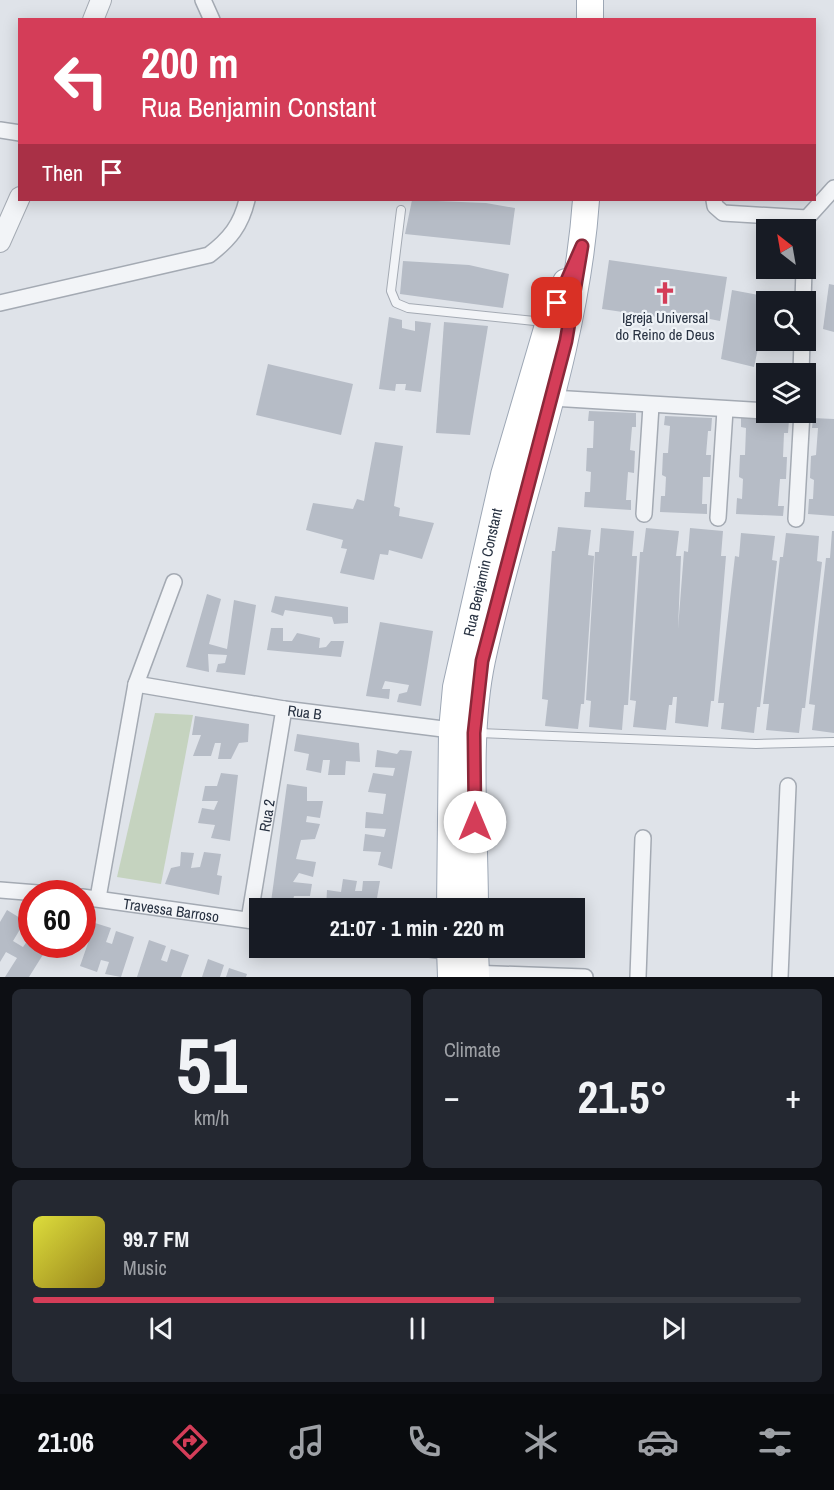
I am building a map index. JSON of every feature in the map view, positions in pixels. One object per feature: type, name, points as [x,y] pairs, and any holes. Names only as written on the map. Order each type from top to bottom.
[{"type":"main road","points":[[590,0],[590,18]]},
{"type":"main road","name":"Rua Benjamin Constant","points":[[474,898],[463,732],[456,687],[504,475],[559,323],[582,246],[586,201]]},
{"type":"main road","name":"Rua Benjamin Constant","points":[[451,898],[463,732],[552,398],[559,323]]},
{"type":"street","points":[[94,18],[101,0]]},
{"type":"street","points":[[203,0],[211,18]]},
{"type":"street","points":[[0,130],[18,133]]},
{"type":"street","points":[[714,201],[715,206],[723,213],[807,218],[834,188]]},
{"type":"street","points":[[0,242],[18,201]]},
{"type":"street","points":[[0,303],[209,255],[228,240],[242,219],[247,201]]},
{"type":"street","points":[[552,398],[651,406],[756,411]]},
{"type":"street","points":[[644,514],[651,406]]},
{"type":"street","points":[[718,518],[724,410]]},
{"type":"street","points":[[796,519],[801,423]]},
{"type":"street","points":[[94,880],[136,684],[174,582]]},
{"type":"street","name":"Rua B","points":[[136,684],[284,709],[463,732]]},
{"type":"street","name":"Rua 2","points":[[257,898],[284,709]]},
{"type":"street","points":[[780,977],[789,786]]},
{"type":"street","points":[[638,977],[643,838]]},
{"type":"street","points":[[0,890],[18,891]]},
{"type":"street","name":"Travessa Barroso","points":[[96,898],[249,920]]},
{"type":"street","points":[[447,958],[461,964],[585,977]]},
{"type":"lane","points":[[401,210],[391,291],[396,303],[408,308],[559,323]]},
{"type":"lane","points":[[463,732],[756,744],[834,742]]},
{"type":"green space","points":[[155,713],[193,715],[161,884],[117,877]]},
{"type":"building","points":[[412,201],[486,203],[515,208],[510,245],[405,234]]},
{"type":"building","name":"Igreja Universal do Reino de Deus","points":[[609,260],[727,277],[720,321],[705,318],[705,324],[602,309]]},
{"type":"building","points":[[403,261],[469,265],[509,274],[503,308],[400,294]]},
{"type":"building","points":[[829,284],[834,285],[834,332],[823,329]]},
{"type":"building","points":[[732,290],[756,295],[757,351],[754,367],[721,359]]},
{"type":"building","points":[[389,317],[402,320],[402,328],[415,331],[415,321],[431,323],[421,392],[405,390],[406,384],[396,384],[395,391],[379,389]]},
{"type":"building","points":[[444,322],[488,326],[470,435],[436,433]]},
{"type":"building","points":[[268,364],[353,384],[341,435],[256,415]]},
{"type":"building","points":[[589,411],[636,413],[636,427],[632,427],[630,450],[635,451],[634,473],[628,472],[626,500],[631,500],[631,510],[584,507],[585,492],[590,492],[591,472],[586,471],[587,448],[593,448],[594,421],[588,421]]},
{"type":"building","points":[[665,416],[712,418],[711,431],[708,431],[706,455],[711,455],[710,477],[703,477],[702,504],[707,504],[707,514],[660,512],[661,496],[665,496],[666,477],[662,475],[663,453],[668,453],[670,426],[664,425]]},
{"type":"building","points":[[741,418],[756,419],[756,423],[789,423],[788,433],[784,433],[783,457],[787,457],[786,479],[780,479],[778,506],[784,506],[783,516],[736,514],[737,498],[742,499],[743,479],[739,477],[740,455],[745,455],[746,428],[741,427]]},
{"type":"building","points":[[816,418],[834,419],[834,516],[808,514],[809,499],[813,499],[814,480],[810,478],[811,456],[816,455],[818,428],[812,428],[812,423],[816,423]]},
{"type":"building","points":[[375,442],[403,446],[394,506],[400,508],[399,516],[434,523],[422,559],[389,550],[388,555],[380,554],[374,580],[340,573],[347,549],[341,548],[343,540],[306,530],[313,503],[353,509],[357,499],[364,501]]},
{"type":"building","points":[[558,527],[591,530],[588,555],[594,556],[584,704],[581,704],[578,729],[545,726],[548,700],[542,699],[552,551],[555,551]]},
{"type":"building","points":[[601,528],[634,531],[632,556],[637,556],[628,705],[624,705],[622,730],[589,727],[591,701],[586,700],[595,552],[599,552]]},
{"type":"building","points":[[646,528],[679,531],[676,556],[681,556],[678,629],[684,551],[688,552],[690,528],[723,531],[721,556],[726,556],[714,701],[711,701],[708,727],[675,723],[677,697],[673,697],[672,705],[669,705],[666,730],[633,727],[636,701],[630,700],[640,552],[643,552]]},
{"type":"building","points":[[832,531],[834,531],[834,733],[812,730],[815,705],[809,704],[826,558],[830,558]]},
{"type":"building","points":[[741,533],[775,536],[772,560],[777,561],[760,707],[757,707],[754,733],[721,729],[724,703],[718,703],[735,556],[739,557]]},
{"type":"building","points":[[786,533],[819,536],[817,561],[822,562],[805,708],[802,708],[799,733],[766,730],[769,704],[763,704],[780,557],[783,557]]},
{"type":"building","points":[[207,594],[221,599],[209,644],[227,649],[234,600],[256,605],[245,675],[216,672],[218,664],[225,663],[227,655],[208,654],[209,672],[186,667]]},
{"type":"building","points":[[275,596],[348,607],[348,623],[334,624],[332,617],[285,610],[283,616],[271,612]]},
{"type":"building","points":[[380,622],[433,631],[421,706],[397,702],[399,694],[407,692],[409,685],[385,681],[382,689],[390,689],[389,699],[366,696]]},
{"type":"building","points":[[271,628],[283,628],[283,641],[292,641],[297,633],[320,638],[319,648],[326,647],[331,641],[344,641],[341,657],[267,650]]},
{"type":"building","points":[[195,716],[249,724],[248,742],[239,743],[231,759],[218,759],[221,743],[215,743],[211,756],[193,756],[201,735],[192,735]]},
{"type":"building","points":[[297,734],[359,743],[360,762],[346,761],[345,775],[328,775],[330,760],[323,760],[321,773],[306,770],[309,754],[294,751]]},
{"type":"building","points":[[377,750],[397,754],[400,750],[412,751],[392,869],[378,865],[381,852],[363,851],[365,834],[384,837],[386,829],[365,828],[366,812],[383,814],[386,794],[368,792],[373,773],[393,776],[395,768],[375,767]]},
{"type":"building","points":[[221,773],[238,775],[230,841],[211,838],[215,825],[198,823],[202,808],[214,810],[218,801],[202,801],[205,786],[217,786]]},
{"type":"building","points":[[287,784],[307,787],[307,801],[323,801],[320,818],[307,816],[306,822],[320,824],[315,839],[301,840],[296,859],[316,862],[313,877],[299,873],[293,882],[312,884],[310,896],[272,898]]},
{"type":"building","points":[[181,852],[194,853],[191,868],[200,867],[204,852],[221,854],[217,875],[222,876],[219,895],[165,884],[171,868],[180,866]]},
{"type":"building","points":[[343,879],[357,881],[355,891],[362,891],[363,881],[380,881],[377,898],[327,898],[327,890],[341,892]]},
{"type":"building","points":[[7,910],[18,917],[18,933],[13,941],[18,944],[18,958],[41,958],[29,977],[5,977],[17,958],[6,952],[0,962],[0,922]]},
{"type":"building","points":[[96,923],[111,928],[106,942],[112,944],[116,931],[134,937],[121,977],[105,974],[109,962],[101,960],[97,972],[80,966],[83,958],[96,958]]},
{"type":"building","points":[[149,940],[166,946],[161,960],[167,962],[171,949],[189,955],[181,977],[137,977]]},
{"type":"building","points":[[208,959],[224,965],[220,977],[202,977]]},
{"type":"building","points":[[229,968],[247,974],[246,977],[226,977]]},
{"type":"place","name":"Igreja Universal do Reino de Deus","points":[[665,293]]},
{"type":"route","points":[[475,822],[474,733],[482,661],[566,341],[582,246],[557,303]]}]
